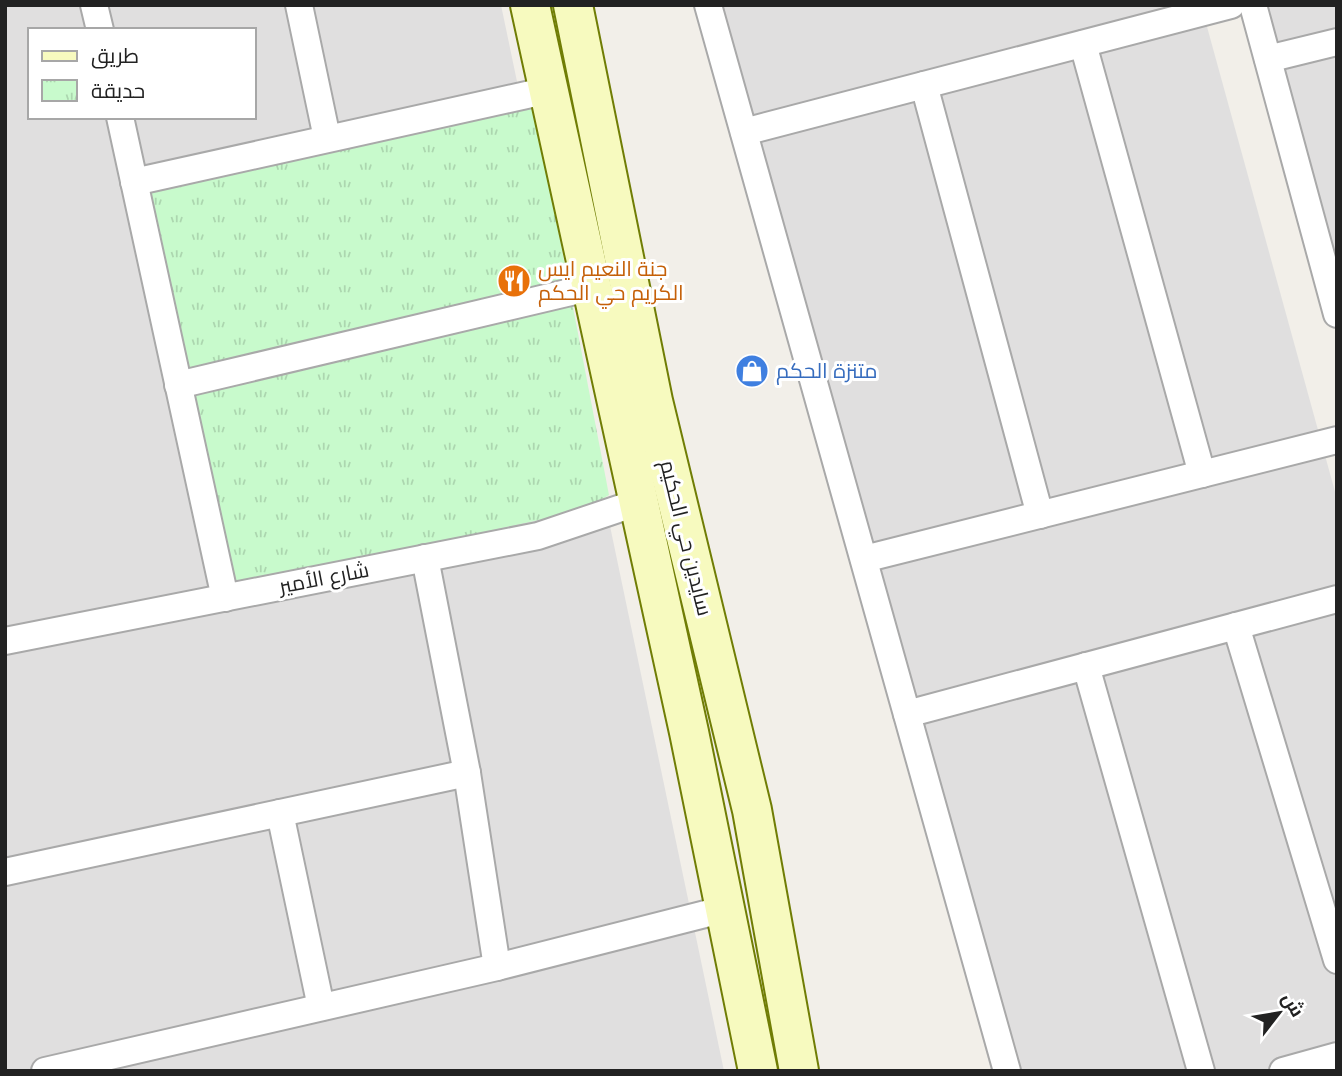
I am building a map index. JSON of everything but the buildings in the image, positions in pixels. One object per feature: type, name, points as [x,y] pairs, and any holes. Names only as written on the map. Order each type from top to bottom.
[{"type":"street","points":[[94,5],[100,28]]},
{"type":"street","points":[[299,5],[327,138]]},
{"type":"street","name":"سايدين حي الحكيم","points":[[530,5],[639,502],[758,1071]]},
{"type":"street","name":"سايدين حي الحكيم","points":[[573,5],[653,401],[752,810],[799,1071]]},
{"type":"street","points":[[708,5],[1007,1071]]},
{"type":"street","points":[[744,132],[1231,5]]},
{"type":"street","points":[[1253,5],[1337,314]]},
{"type":"street","points":[[1268,59],[1337,42]]},
{"type":"street","points":[[1083,44],[1202,474]]},
{"type":"street","points":[[924,85],[1040,514]]},
{"type":"street","points":[[134,182],[549,89]]},
{"type":"street","points":[[120,119],[225,598]]},
{"type":"street","points":[[178,385],[592,287]]},
{"type":"street","points":[[864,559],[1337,440]]},
{"type":"street","name":"شارع الأمير","points":[[5,641],[538,536],[639,502]]},
{"type":"street","points":[[425,558],[467,773],[497,967]]},
{"type":"street","points":[[907,715],[1337,598]]},
{"type":"street","points":[[1236,626],[1337,960]]},
{"type":"street","points":[[1086,666],[1200,1071]]},
{"type":"street","points":[[5,872],[467,773]]},
{"type":"street","points":[[281,813],[321,1007]]},
{"type":"street","points":[[45,1071],[125,1062],[321,1007],[497,967],[725,909]]},
{"type":"street","points":[[1283,1071],[1337,1056]]},
{"type":"shaded area","points":[[5,5],[501,5],[724,1071],[5,1071]]},
{"type":"shaded area","points":[[717,5],[1201,5],[1337,499],[1337,1071],[991,1071]]},
{"type":"shaded area","points":[[1260,5],[1337,5],[1337,35],[1273,51]]},
{"type":"shaded area","points":[[1337,45],[1337,302],[1272,61]]},
{"type":"green space","points":[[534,104],[609,495],[585,510],[233,586],[148,189]]},
{"type":"place","name":"جنة النعيم ايس الكريم حي الحكم","points":[[514,281]]},
{"type":"place","name":"متنزة الحكم","points":[[752,371]]}]
